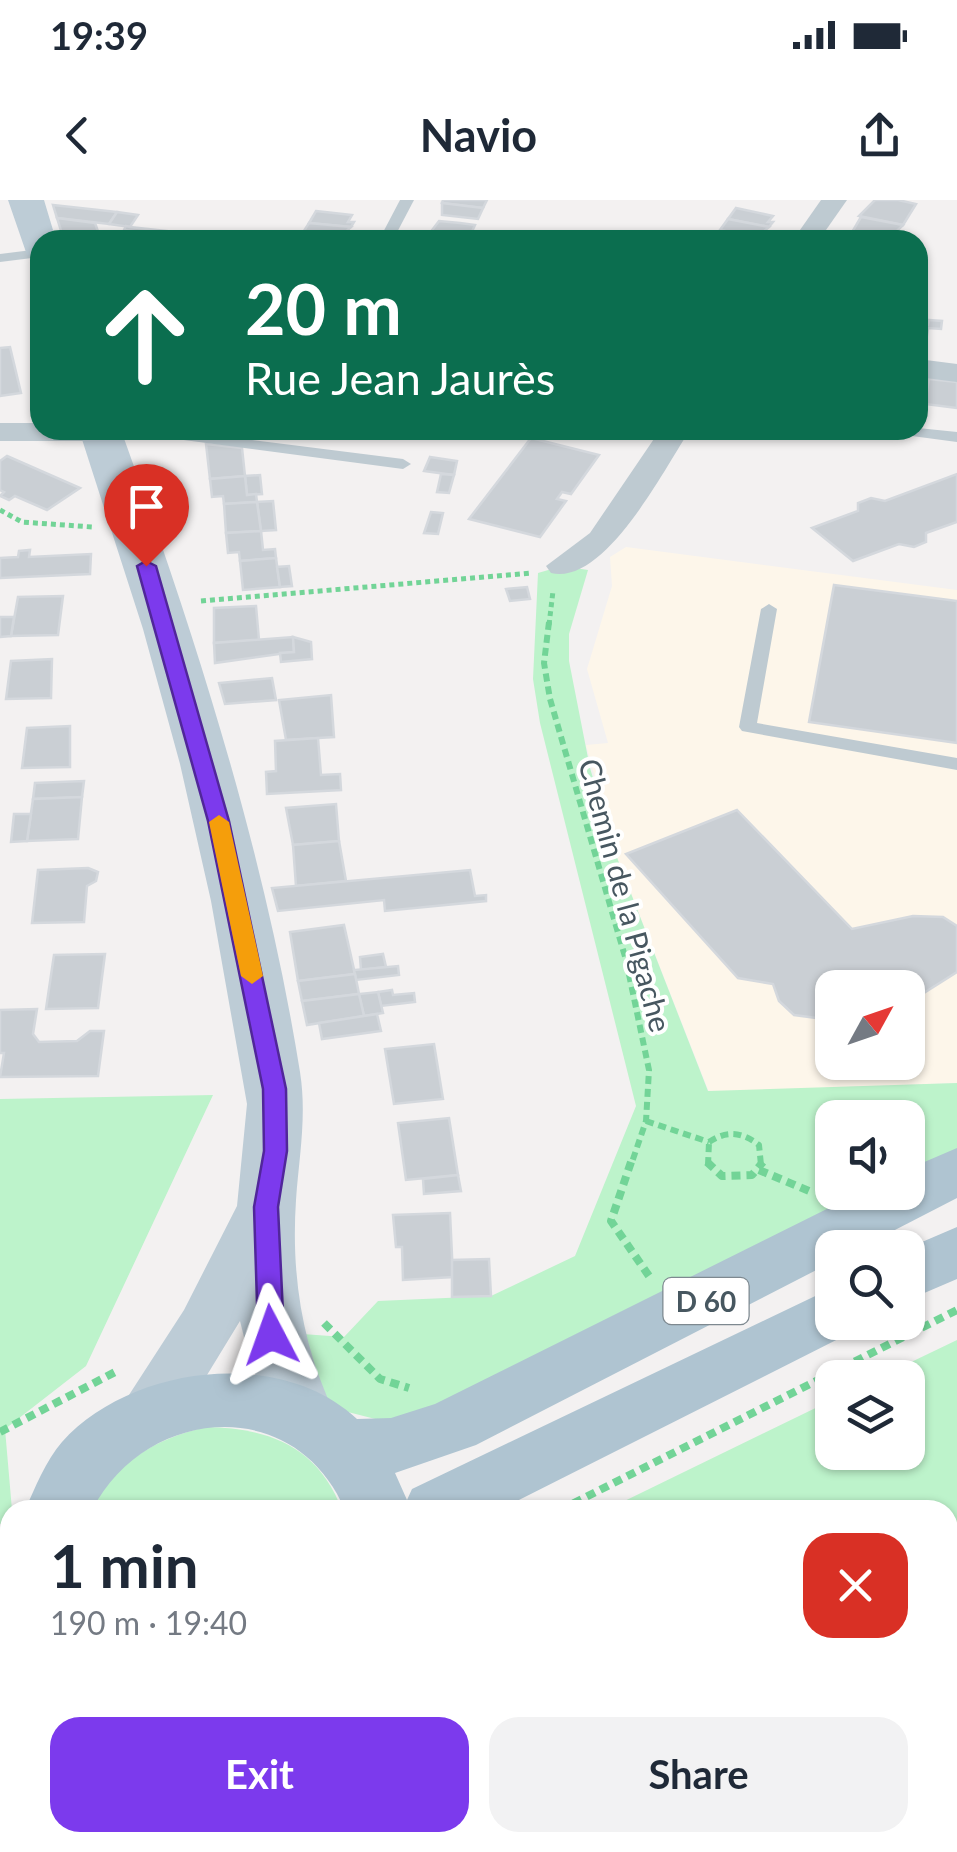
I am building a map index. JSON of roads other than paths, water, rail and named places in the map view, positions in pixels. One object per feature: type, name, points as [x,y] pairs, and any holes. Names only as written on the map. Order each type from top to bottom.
[{"type":"main road","points":[[26,200],[34,230]]},
{"type":"main road","points":[[120,440],[133,523],[160,604],[232,875],[274,1089],[276,1151],[266,1207],[267,1314],[275,1356],[325,1430],[368,1478],[375,1500]]},
{"type":"main road","name":"D 60","points":[[325,1430],[391,1446],[453,1426],[957,1171]]},
{"type":"main road","points":[[148,1415],[206,1328],[266,1207]]},
{"type":"main road","points":[[925,1267],[957,1251]]},
{"type":"main road","name":"D 60","points":[[455,1500],[815,1321]]},
{"type":"main road","points":[[63,1500],[75,1476],[95,1452],[148,1415],[178,1405],[227,1398],[274,1404],[325,1430]]},
{"type":"street","points":[[813,230],[834,200]]},
{"type":"street","points":[[928,369],[957,373]]},
{"type":"street","points":[[0,432],[30,431]]},
{"type":"street","points":[[562,566],[602,540],[669,440]]},
{"type":"lane","points":[[391,230],[407,200]]},
{"type":"lane","points":[[0,258],[30,252]]},
{"type":"lane","points":[[928,434],[957,437]]},
{"type":"lane","points":[[202,440],[403,464]]},
{"type":"lane","points":[[769,609],[748,727],[957,764]]}]
